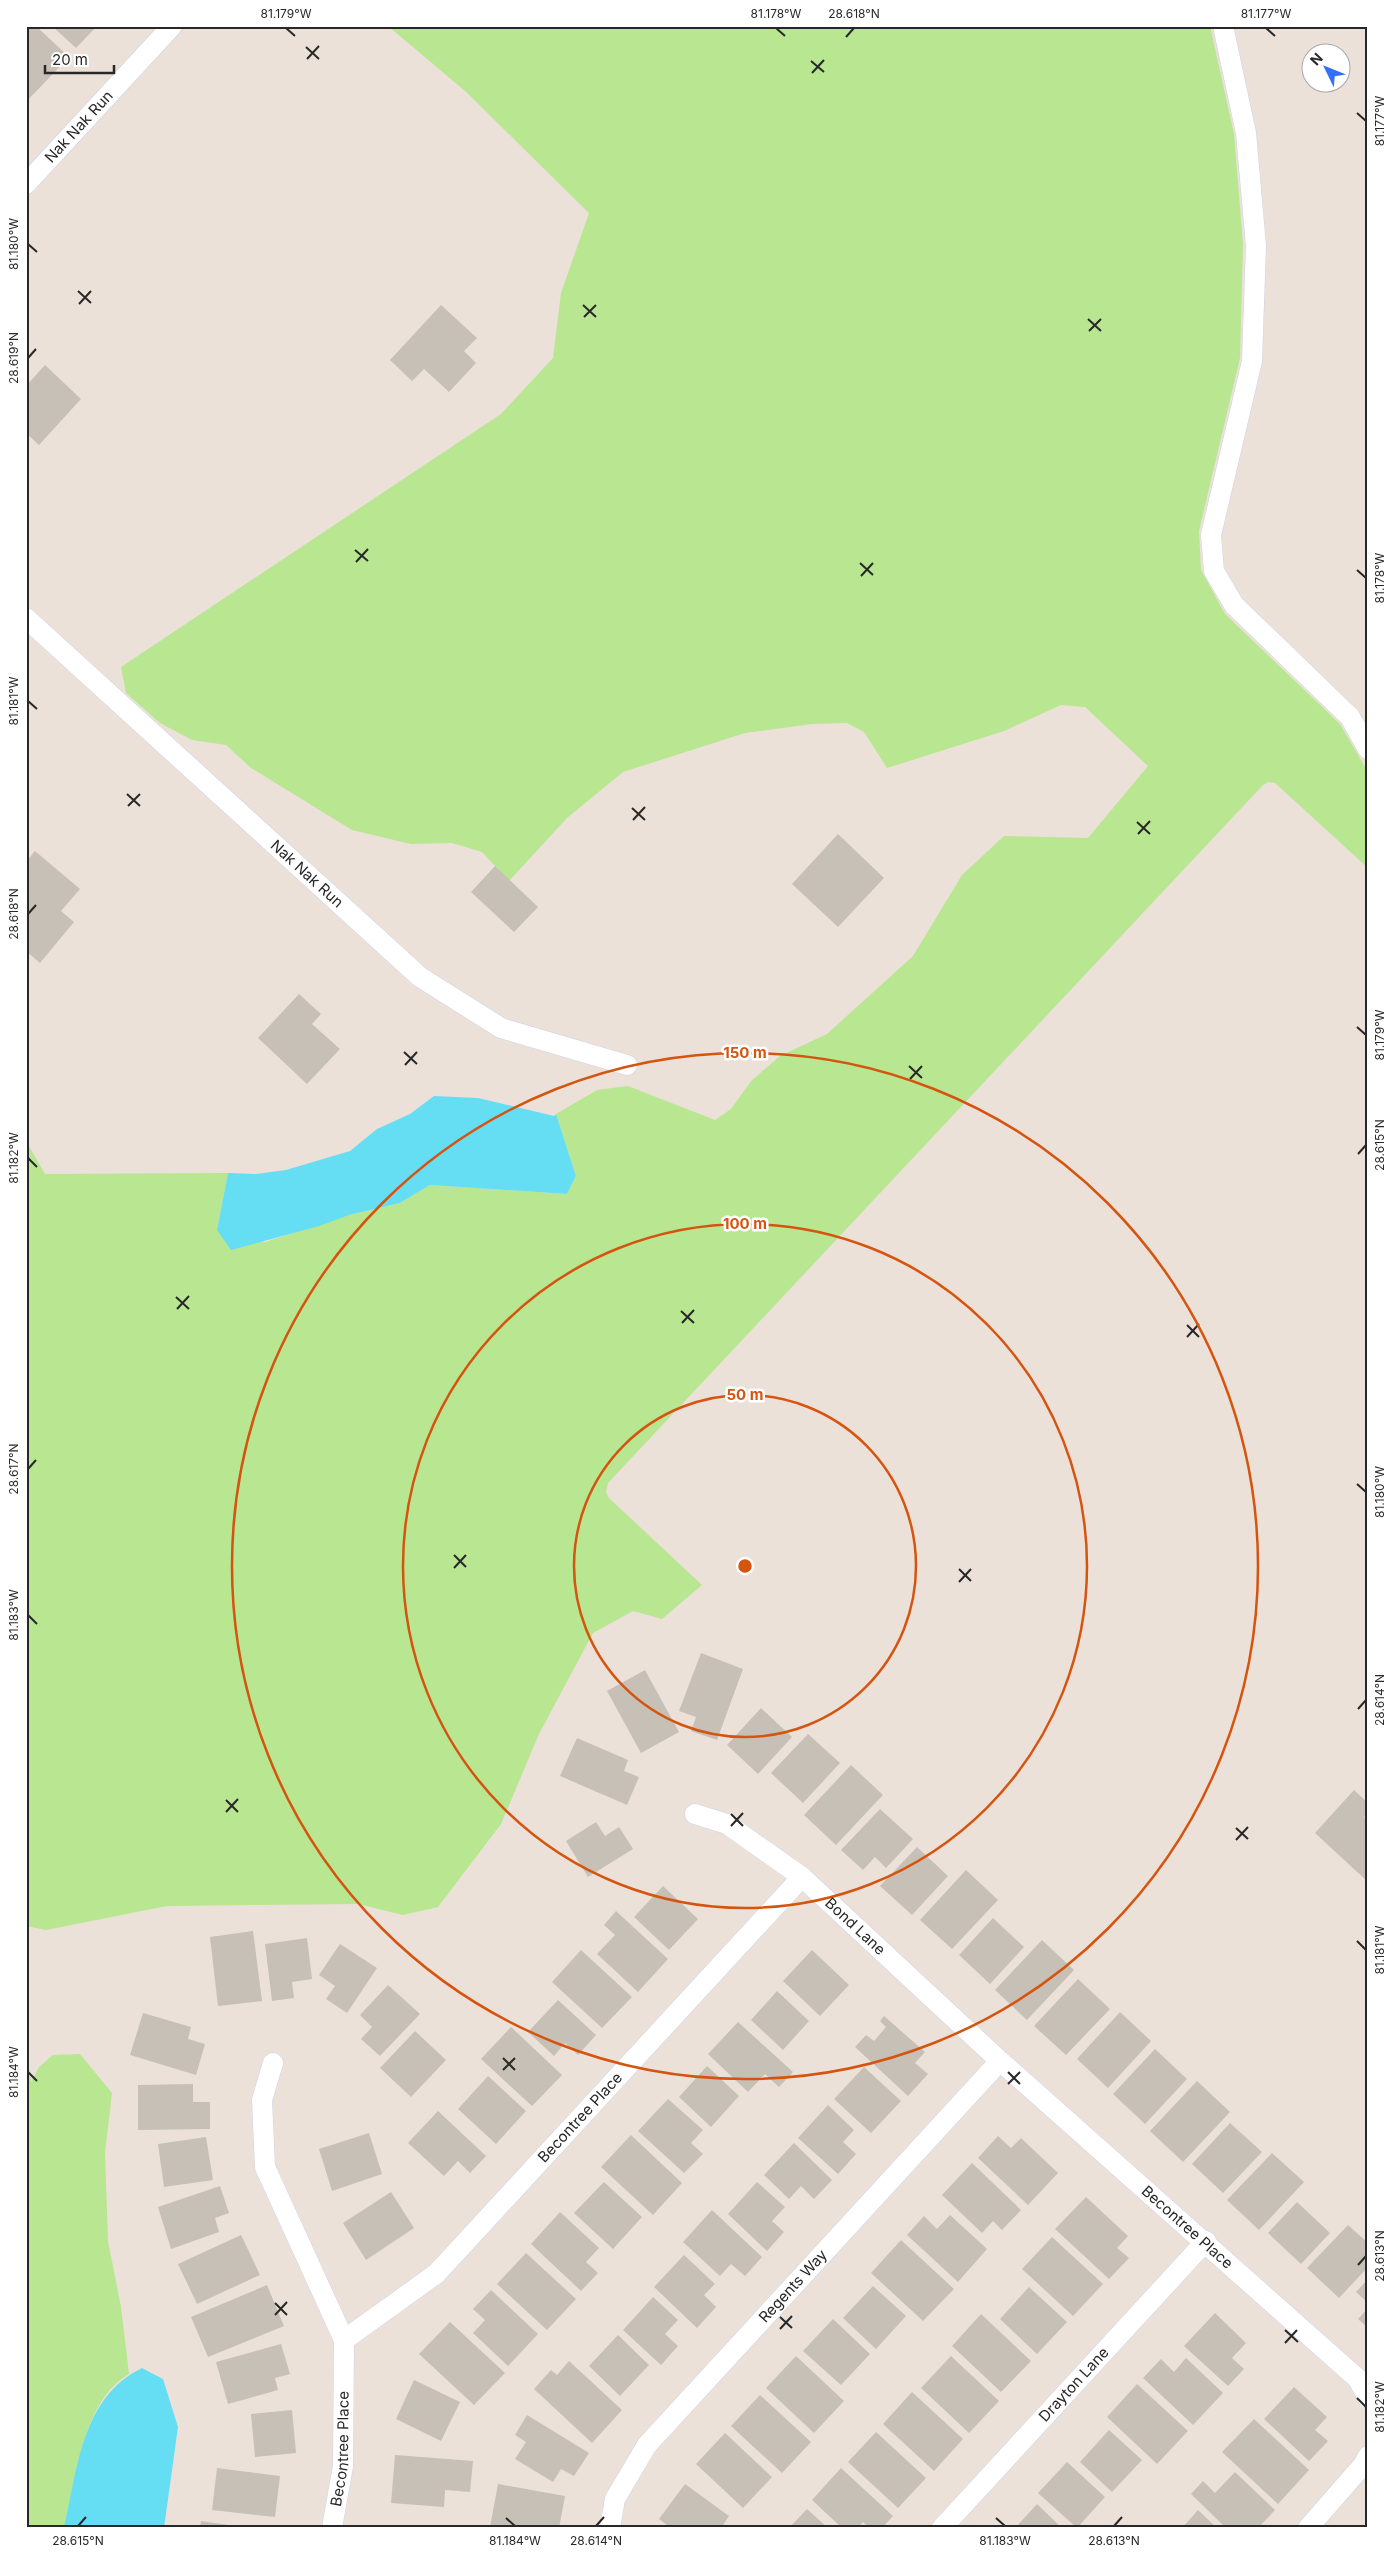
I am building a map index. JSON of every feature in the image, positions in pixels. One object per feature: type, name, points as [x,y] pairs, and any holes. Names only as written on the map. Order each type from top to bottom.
[{"type":"street","name":"Nak Nak Run","points":[[26,184],[172,26]]},
{"type":"street","points":[[1223,26],[1246,133],[1256,255],[1252,361],[1211,536],[1214,571],[1234,605],[1350,717],[1368,749]]},
{"type":"street","name":"Nak Nak Run","points":[[26,618],[420,977],[501,1028],[627,1065]]},
{"type":"street","name":"Bond Lane","points":[[695,1814],[726,1824],[802,1877],[1000,2060]]},
{"type":"street","name":"Becontree Place","points":[[344,2340],[436,2274],[802,1877]]},
{"type":"street","name":"Becontree Place","points":[[1000,2060],[1358,2379],[1368,2398]]},
{"type":"street","name":"Regents Way","points":[[610,2528],[615,2499],[647,2445],[1000,2060]]},
{"type":"street","name":"Becontree Place","points":[[273,2063],[262,2100],[265,2167],[344,2340],[344,2466],[332,2528]]},
{"type":"street","name":"Drayton Lane","points":[[942,2528],[1206,2242]]},
{"type":"street","points":[[1308,2528],[1363,2465],[1368,2456]]},
{"type":"green space","points":[[388,26],[1210,26],[1234,134],[1243,244],[1240,358],[1199,531],[1201,570],[1225,614],[1340,724],[1368,772],[1368,868],[1275,783],[1268,782],[1263,785],[608,1483],[606,1492],[609,1498],[702,1585],[662,1619],[633,1611],[593,1633],[539,1734],[501,1824],[438,1907],[403,1915],[358,1904],[167,1906],[46,1930],[26,1926],[26,1141],[45,1174],[228,1173],[217,1230],[265,1242],[349,1215],[400,1203],[430,1185],[567,1194],[576,1176],[556,1114],[597,1090],[628,1086],[715,1120],[731,1109],[751,1081],[780,1056],[827,1034],[913,956],[962,875],[1004,836],[1088,838],[1148,766],[1085,707],[1061,705],[1004,731],[887,768],[864,732],[847,723],[812,724],[745,733],[623,772],[567,818],[509,881],[482,852],[452,843],[411,844],[352,830],[251,768],[226,745],[192,740],[160,723],[126,693],[121,667],[501,414],[553,358],[561,293],[589,213],[465,91]]},
{"type":"green space","points":[[26,2051],[31,2082],[39,2067],[53,2055],[80,2054],[112,2093],[105,2153],[108,2241],[121,2307],[129,2374],[113,2386],[91,2422],[77,2465],[64,2528],[26,2528]]},
{"type":"water","points":[[434,1096],[478,1098],[554,1116],[556,1114],[576,1176],[567,1194],[430,1185],[400,1203],[349,1215],[319,1226],[231,1250],[217,1230],[228,1173],[256,1174],[286,1170],[350,1151],[377,1129],[410,1114]]},
{"type":"water","points":[[142,2368],[163,2379],[178,2427],[164,2528],[64,2528],[79,2459],[85,2437],[94,2416],[106,2397],[122,2381]]},
{"type":"building","points":[[26,26],[36,26],[69,57],[26,102]]},
{"type":"building","points":[[52,26],[97,26],[76,48]]},
{"type":"building","points":[[441,305],[477,338],[464,351],[476,363],[449,392],[424,369],[412,381],[390,360]]},
{"type":"building","points":[[45,365],[81,399],[39,445],[26,433],[26,386]]},
{"type":"building","points":[[838,834],[884,878],[838,927],[792,884]]},
{"type":"building","points":[[35,851],[80,889],[61,911],[74,922],[40,963],[26,951],[26,862]]},
{"type":"building","points":[[495,866],[538,907],[514,932],[471,892]]},
{"type":"building","points":[[299,994],[321,1014],[312,1024],[340,1049],[307,1084],[258,1038]]},
{"type":"building","points":[[701,1653],[743,1669],[717,1740],[691,1731],[696,1717],[679,1711]]},
{"type":"building","points":[[645,1670],[679,1732],[641,1753],[607,1691]]},
{"type":"building","points":[[761,1708],[792,1737],[758,1774],[727,1745]]},
{"type":"building","points":[[808,1734],[840,1763],[803,1803],[771,1773]]},
{"type":"building","points":[[577,1738],[628,1760],[624,1771],[639,1777],[627,1805],[560,1776]]},
{"type":"building","points":[[851,1765],[883,1795],[836,1845],[804,1815]]},
{"type":"building","points":[[1354,1790],[1368,1803],[1368,1812],[1364,1817],[1368,1821],[1368,1882],[1315,1833]]},
{"type":"building","points":[[880,1809],[913,1839],[886,1868],[875,1857],[863,1870],[841,1850]]},
{"type":"building","points":[[596,1822],[605,1836],[619,1827],[633,1849],[588,1877],[566,1841]]},
{"type":"building","points":[[917,1847],[948,1876],[912,1915],[880,1886]]},
{"type":"building","points":[[966,1870],[998,1900],[952,1949],[920,1920]]},
{"type":"building","points":[[663,1886],[698,1919],[669,1950],[634,1917]]},
{"type":"building","points":[[616,1911],[668,1959],[638,1992],[597,1954],[615,1935],[604,1925]]},
{"type":"building","points":[[993,1918],[1024,1947],[990,1984],[959,1955]]},
{"type":"building","points":[[253,1931],[262,2001],[218,2006],[210,1937]]},
{"type":"building","points":[[307,1938],[312,1979],[292,1982],[294,1998],[272,2001],[265,1944]]},
{"type":"building","points":[[1042,1940],[1074,1970],[1027,2020],[995,1990]]},
{"type":"building","points":[[340,1944],[377,1968],[347,2013],[326,1999],[335,1986],[319,1975]]},
{"type":"building","points":[[581,1950],[632,1997],[602,2028],[552,1982]]},
{"type":"building","points":[[812,1950],[849,1985],[820,2016],[783,1981]]},
{"type":"building","points":[[1078,1979],[1110,2009],[1066,2055],[1034,2026]]},
{"type":"building","points":[[388,1985],[420,2014],[380,2056],[361,2039],[372,2027],[360,2015]]},
{"type":"building","points":[[777,1991],[809,2021],[783,2050],[751,2020]]},
{"type":"building","points":[[558,2000],[596,2035],[578,2055],[565,2043],[554,2056],[528,2032]]},
{"type":"building","points":[[1120,2012],[1151,2041],[1108,2088],[1077,2059]]},
{"type":"building","points":[[143,2013],[191,2027],[188,2039],[205,2044],[196,2075],[130,2055]]},
{"type":"building","points":[[884,2016],[925,2052],[915,2063],[928,2074],[908,2096],[855,2047],[866,2035],[874,2041],[886,2027],[880,2021]]},
{"type":"building","points":[[738,2022],[793,2072],[779,2087],[765,2074],[748,2092],[708,2054]]},
{"type":"building","points":[[511,2027],[562,2075],[532,2106],[481,2059]]},
{"type":"building","points":[[415,2031],[446,2060],[411,2097],[380,2068]]},
{"type":"building","points":[[1155,2049],[1187,2079],[1145,2124],[1113,2094]]},
{"type":"building","points":[[707,2066],[739,2096],[711,2127],[679,2097]]},
{"type":"building","points":[[864,2067],[901,2101],[871,2133],[834,2099]]},
{"type":"building","points":[[488,2076],[526,2111],[496,2144],[458,2109]]},
{"type":"building","points":[[1197,2081],[1230,2112],[1183,2162],[1150,2131]]},
{"type":"building","points":[[193,2084],[193,2102],[210,2102],[210,2129],[138,2130],[138,2085]]},
{"type":"building","points":[[668,2099],[703,2130],[691,2143],[703,2154],[684,2173],[638,2131]]},
{"type":"building","points":[[828,2105],[854,2130],[843,2142],[856,2154],[838,2174],[798,2138]]},
{"type":"building","points":[[438,2111],[486,2156],[470,2173],[458,2161],[444,2176],[408,2143]]},
{"type":"building","points":[[1230,2123],[1262,2152],[1223,2193],[1192,2164]]},
{"type":"building","points":[[369,2133],[382,2174],[332,2191],[319,2149]]},
{"type":"building","points":[[631,2135],[682,2183],[653,2215],[601,2167]]},
{"type":"building","points":[[998,2136],[1011,2148],[1021,2138],[1058,2173],[1028,2205],[978,2158]]},
{"type":"building","points":[[206,2137],[213,2180],[164,2187],[158,2144]]},
{"type":"building","points":[[794,2143],[832,2180],[814,2199],[801,2186],[789,2199],[764,2175]]},
{"type":"building","points":[[1272,2153],[1304,2182],[1259,2230],[1227,2200]]},
{"type":"building","points":[[972,2163],[1021,2210],[1002,2230],[993,2221],[982,2233],[942,2195]]},
{"type":"building","points":[[604,2182],[642,2217],[613,2249],[574,2213]]},
{"type":"building","points":[[757,2182],[785,2207],[772,2221],[784,2232],[767,2251],[728,2214]]},
{"type":"building","points":[[220,2186],[229,2213],[215,2218],[219,2232],[171,2249],[158,2207]]},
{"type":"building","points":[[391,2192],[414,2228],[366,2260],[343,2223]]},
{"type":"building","points":[[1086,2197],[1128,2236],[1117,2248],[1129,2258],[1109,2279],[1055,2229]]},
{"type":"building","points":[[1297,2202],[1330,2233],[1301,2264],[1268,2233]]},
{"type":"building","points":[[712,2210],[762,2257],[745,2276],[731,2264],[720,2276],[683,2242]]},
{"type":"building","points":[[560,2212],[599,2248],[586,2262],[598,2273],[581,2291],[531,2244]]},
{"type":"building","points":[[950,2215],[987,2249],[958,2282],[907,2235],[924,2216],[937,2229]]},
{"type":"building","points":[[1348,2225],[1368,2243],[1368,2267],[1339,2298],[1307,2268]]},
{"type":"building","points":[[241,2235],[260,2275],[197,2304],[178,2264]]},
{"type":"building","points":[[1052,2237],[1103,2284],[1073,2316],[1022,2269]]},
{"type":"building","points":[[901,2240],[954,2289],[923,2321],[871,2273]]},
{"type":"building","points":[[526,2253],[576,2299],[547,2330],[497,2284]]},
{"type":"building","points":[[684,2255],[715,2284],[704,2295],[716,2307],[697,2328],[654,2287]]},
{"type":"building","points":[[1368,2279],[1368,2303],[1356,2292]]},
{"type":"building","points":[[267,2285],[284,2326],[208,2357],[191,2317]]},
{"type":"building","points":[[873,2286],[906,2316],[876,2349],[843,2318]]},
{"type":"building","points":[[1029,2287],[1067,2322],[1037,2354],[1000,2319]]},
{"type":"building","points":[[491,2290],[538,2334],[508,2366],[473,2333],[485,2320],[473,2309]]},
{"type":"building","points":[[653,2297],[678,2320],[665,2334],[678,2346],[661,2365],[623,2330]]},
{"type":"building","points":[[1368,2308],[1368,2328],[1358,2319]]},
{"type":"building","points":[[1215,2313],[1246,2343],[1232,2358],[1244,2369],[1228,2386],[1184,2346]]},
{"type":"building","points":[[981,2314],[1031,2361],[1001,2392],[952,2346]]},
{"type":"building","points":[[833,2319],[870,2354],[841,2385],[803,2351]]},
{"type":"building","points":[[450,2322],[505,2373],[474,2405],[419,2354]]},
{"type":"building","points":[[618,2335],[649,2365],[620,2396],[589,2366]]},
{"type":"building","points":[[281,2344],[290,2374],[275,2378],[278,2390],[228,2404],[216,2362]]},
{"type":"building","points":[[796,2356],[844,2401],[814,2433],[766,2388]]},
{"type":"building","points":[[951,2356],[999,2401],[969,2433],[921,2388]]},
{"type":"building","points":[[1186,2358],[1223,2393],[1193,2425],[1143,2378],[1161,2359],[1174,2372]]},
{"type":"building","points":[[569,2361],[622,2410],[592,2443],[534,2389],[551,2370],[557,2375]]},
{"type":"building","points":[[414,2380],[460,2402],[441,2441],[396,2419]]},
{"type":"building","points":[[1137,2384],[1188,2431],[1157,2464],[1107,2417]]},
{"type":"building","points":[[1294,2387],[1327,2417],[1315,2430],[1328,2441],[1309,2461],[1264,2419]]},
{"type":"building","points":[[912,2392],[963,2439],[934,2471],[883,2424]]},
{"type":"building","points":[[760,2395],[811,2442],[782,2473],[731,2426]]},
{"type":"building","points":[[292,2410],[296,2453],[255,2457],[251,2414]]},
{"type":"building","points":[[527,2415],[589,2453],[574,2476],[561,2469],[553,2482],[515,2459],[526,2442],[515,2435]]},
{"type":"building","points":[[1254,2419],[1309,2470],[1278,2504],[1222,2452]]},
{"type":"building","points":[[1109,2430],[1142,2460],[1112,2492],[1080,2462]]},
{"type":"building","points":[[876,2432],[926,2478],[898,2508],[848,2462]]},
{"type":"building","points":[[725,2433],[772,2477],[743,2508],[696,2464]]},
{"type":"building","points":[[395,2455],[473,2461],[470,2492],[445,2490],[444,2507],[391,2503]]},
{"type":"building","points":[[1067,2462],[1105,2497],[1077,2528],[1038,2493]]},
{"type":"building","points":[[217,2468],[280,2476],[275,2517],[212,2510]]},
{"type":"building","points":[[841,2468],[893,2516],[882,2528],[869,2528],[863,2522],[858,2528],[842,2528],[812,2500]]},
{"type":"building","points":[[1235,2472],[1275,2510],[1258,2528],[1226,2528],[1191,2494],[1203,2481],[1215,2493]]},
{"type":"building","points":[[498,2484],[565,2496],[559,2528],[490,2527]]},
{"type":"building","points":[[685,2484],[729,2516],[721,2528],[671,2528],[659,2519]]},
{"type":"building","points":[[1037,2504],[1062,2528],[1015,2528]]},
{"type":"building","points":[[807,2509],[828,2528],[789,2528]]},
{"type":"building","points":[[1198,2510],[1217,2528],[1182,2528]]},
{"type":"building","points":[[201,2521],[242,2527],[242,2528],[200,2528]]}]
